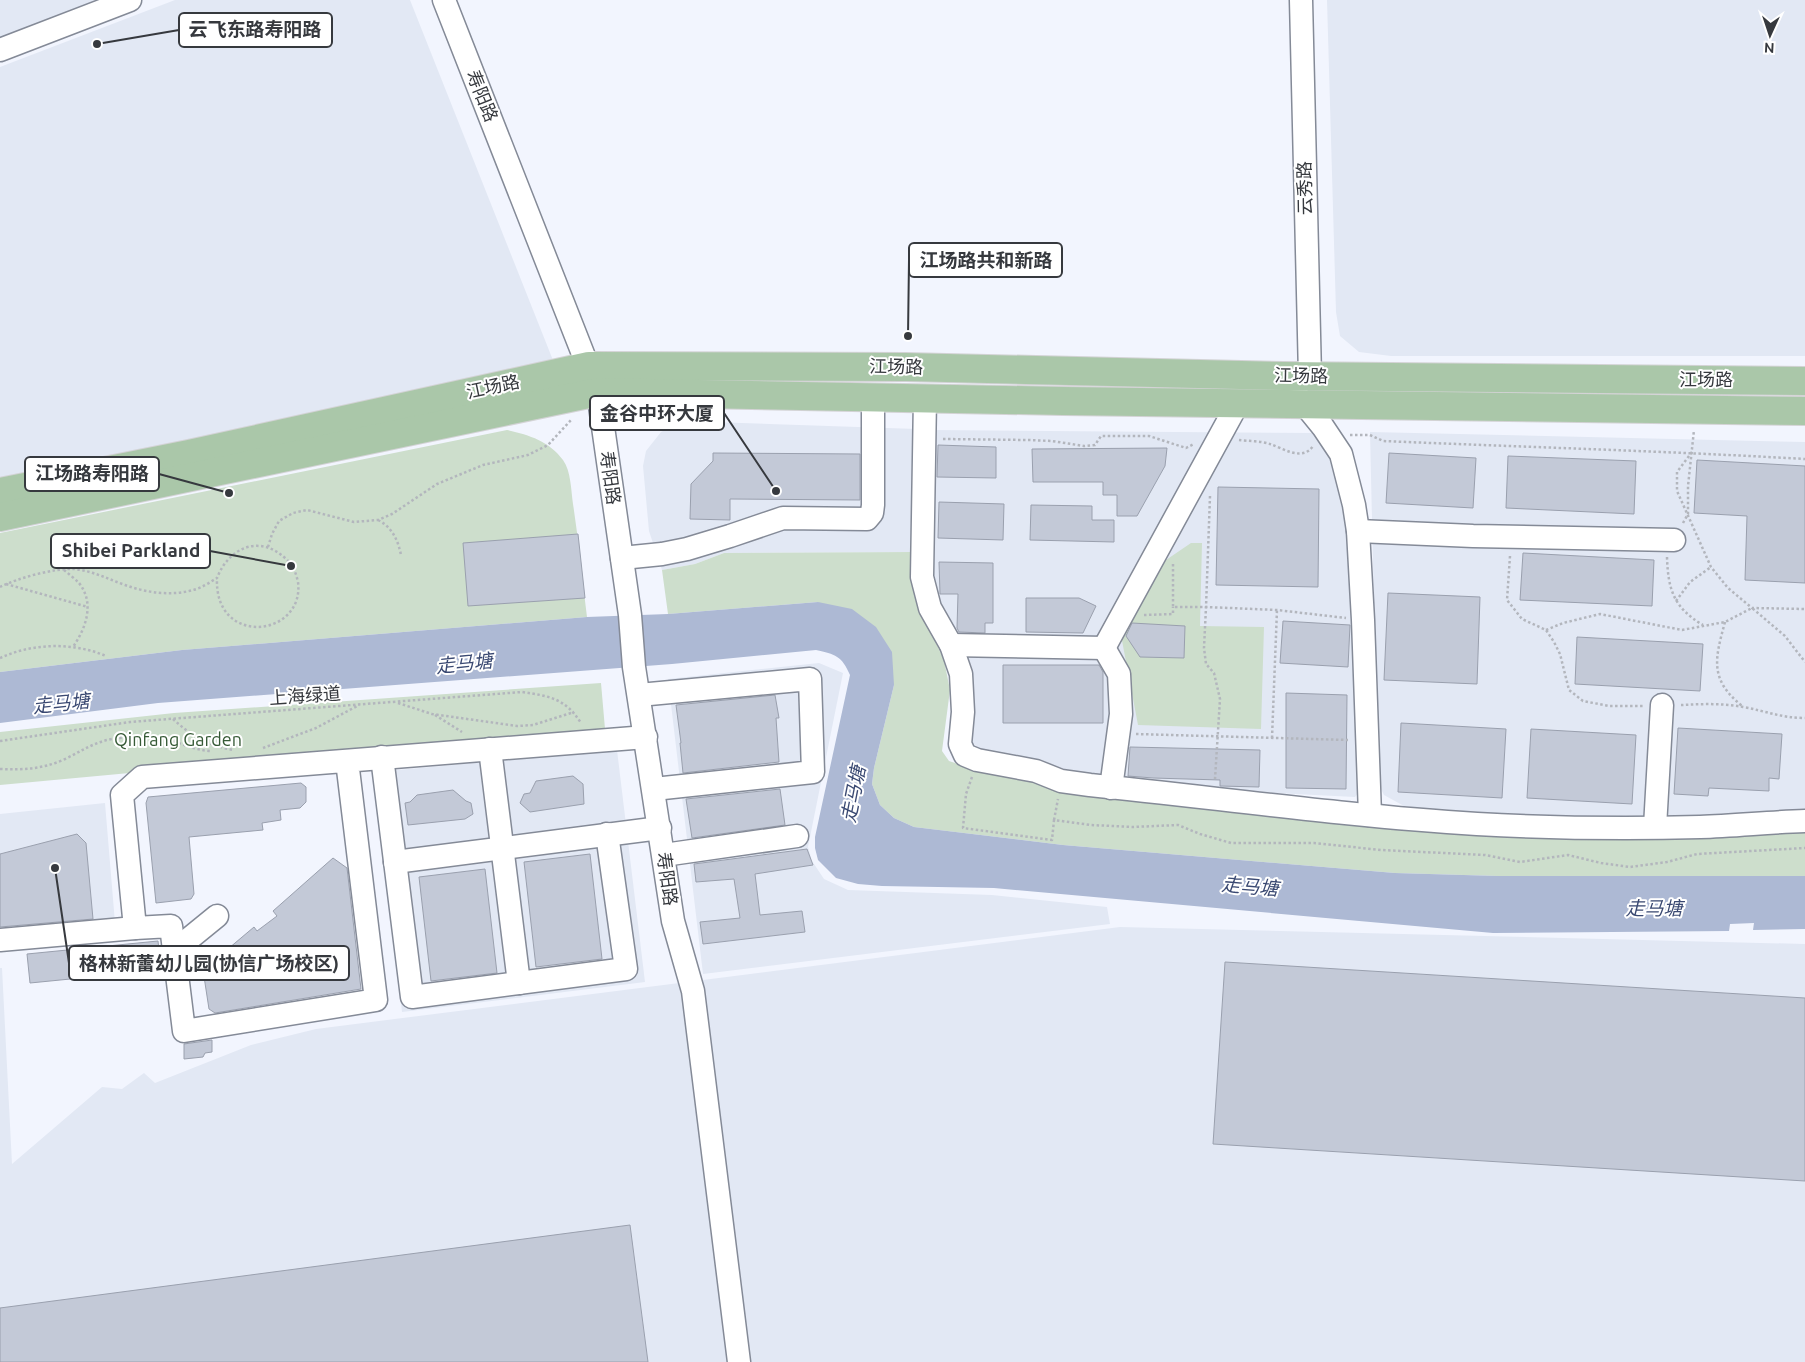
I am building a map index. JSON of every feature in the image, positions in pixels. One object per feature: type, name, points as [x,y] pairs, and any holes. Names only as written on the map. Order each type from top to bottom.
[{"type":"main road","name":"江场路","points":[[0,492],[198,452],[589,366],[906,367],[1296,376],[1805,381]]},
{"type":"main road","name":"江场路","points":[[0,517],[598,392],[1805,411]]},
{"type":"street","points":[[0,50],[130,0]]},
{"type":"street","name":"寿阳路","points":[[444,0],[598,392],[630,615],[634,667],[674,921],[693,990],[738,1362]]},
{"type":"street","name":"云秀路","points":[[1296,376],[1301,0]]},
{"type":"street","points":[[1296,376],[1304,404],[1341,454],[1354,505],[1358,531],[1363,620],[1370,815]]},
{"type":"street","points":[[622,558],[662,554],[687,549],[783,518],[867,519],[872,513],[873,504],[873,397]]},
{"type":"street","points":[[925,398],[922,577],[930,608],[951,645],[961,674],[963,712],[960,744],[965,755],[977,760],[1036,771],[1061,781],[1111,788],[1370,815],[1478,824],[1608,828],[1700,827],[1805,821]]},
{"type":"street","points":[[1104,648],[1238,403]]},
{"type":"street","points":[[1358,531],[1674,540]]},
{"type":"street","points":[[951,645],[1104,648]]},
{"type":"street","points":[[1104,648],[1119,674],[1121,714],[1111,788]]},
{"type":"street","points":[[639,695],[810,678],[813,772],[654,789]]},
{"type":"street","points":[[1655,827],[1662,705]]},
{"type":"street","points":[[135,928],[122,795],[142,778],[646,737]]},
{"type":"street","points":[[485,749],[502,848],[519,983]]},
{"type":"street","points":[[382,758],[412,997],[626,969],[607,834]]},
{"type":"street","points":[[0,940],[171,926],[184,1031],[376,1000],[347,761]]},
{"type":"street","points":[[355,828],[366,827],[374,889]]},
{"type":"street","points":[[395,862],[660,828]]},
{"type":"street","points":[[664,855],[797,836]]},
{"type":"street","points":[[174,951],[217,916]]},
{"type":"path","points":[[1695,409],[1688,486],[1688,514],[1667,557],[1668,581],[1676,601],[1689,617],[1704,626]]},
{"type":"path","points":[[268,547],[279,520],[292,513],[307,510],[354,522],[378,520],[392,514],[436,484],[483,465],[535,452],[548,445],[573,418]]},
{"type":"path","points":[[924,437],[1052,441],[1084,446],[1094,445],[1101,436],[1149,436],[1186,448],[1202,440],[1218,439],[1270,443],[1286,452],[1301,454],[1311,449],[1321,439],[1370,435],[1383,440],[1599,450],[1692,452],[1805,459]]},
{"type":"path","points":[[1692,452],[1677,472],[1677,491],[1711,567],[1728,588],[1785,636],[1805,662]]},
{"type":"path","points":[[1210,490],[1204,648],[1206,664],[1214,673],[1220,699],[1214,798]]},
{"type":"path","points":[[378,520],[389,528],[398,544],[400,555]]},
{"type":"path","points":[[1511,536],[1507,600],[1522,619],[1546,630],[1560,654],[1569,690],[1583,701],[1609,706],[1633,707],[1715,704],[1743,707],[1767,714],[1792,718],[1805,718]]},
{"type":"path","points":[[254,546],[268,547],[280,553],[290,562],[296,574],[298,588],[296,602],[288,614],[277,623],[264,627],[250,627],[238,623],[228,615],[220,604],[217,578],[222,566],[230,556],[242,549],[254,546]]},
{"type":"path","points":[[1122,616],[1173,614],[1173,560]]},
{"type":"path","points":[[1676,601],[1690,582],[1711,567]]},
{"type":"path","points":[[0,587],[42,573],[73,569],[99,574],[127,586],[170,594],[195,590],[217,578]]},
{"type":"path","points":[[64,570],[80,584],[88,607],[87,622],[74,646]]},
{"type":"path","points":[[6,584],[88,607]]},
{"type":"path","points":[[1172,606],[1278,610],[1363,620]]},
{"type":"path","points":[[1546,630],[1562,623],[1600,614],[1682,630],[1724,622],[1752,608],[1805,609]]},
{"type":"path","points":[[1272,738],[1278,610]]},
{"type":"path","points":[[1724,622],[1717,653],[1717,673],[1728,694],[1743,707]]},
{"type":"path","points":[[0,658],[35,647],[74,646],[106,656]]},
{"type":"path","name":"上海绿道","points":[[1,741],[130,722],[522,692],[552,697],[574,712],[592,741]]},
{"type":"path","points":[[395,702],[432,714],[517,726],[534,725],[574,712]]},
{"type":"path","points":[[260,749],[316,728],[360,705]]},
{"type":"path","points":[[432,714],[485,749]]},
{"type":"path","points":[[173,719],[197,738],[231,750]]},
{"type":"path","points":[[1119,734],[1367,740]]},
{"type":"path","points":[[0,769],[41,768],[99,742],[126,737],[141,736],[170,740],[201,751],[214,752]]},
{"type":"path","points":[[223,751],[238,750]]},
{"type":"path","points":[[977,760],[966,794],[963,828],[1052,840],[1054,820],[1091,825],[1133,827],[1178,825],[1231,843],[1314,843],[1381,850],[1485,855],[1520,862],[1568,855],[1601,863],[1630,867],[1667,862],[1696,854],[1805,848]]},
{"type":"shaded area","points":[[0,0],[107,0],[0,43]]},
{"type":"shaded area","points":[[175,0],[410,0],[564,388],[0,508],[0,67]]},
{"type":"shaded area","points":[[1327,0],[1805,0],[1805,356],[1391,356],[1359,352],[1340,336],[1336,312]]},
{"type":"shaded area","points":[[682,421],[917,429],[914,552],[724,553],[695,564],[662,570],[649,531],[643,466],[646,451],[661,432]]},
{"type":"shaded area","points":[[931,430],[1317,433],[1329,450],[1347,506],[1360,791],[1355,797],[1216,790],[1063,777],[985,751],[970,742],[931,594]]},
{"type":"shaded area","points":[[1370,432],[1805,442],[1805,814],[1614,821],[1428,809],[1404,806],[1384,795],[1378,783]]},
{"type":"shaded area","points":[[819,663],[843,673],[808,847],[812,861],[824,879],[848,890],[992,895],[1107,907],[1110,924],[703,974],[668,679]]},
{"type":"shaded area","points":[[617,750],[645,982],[402,1012],[376,772]]},
{"type":"shaded area","points":[[105,803],[115,923],[0,934],[0,814]]},
{"type":"shaded area","points":[[1120,927],[1805,944],[1805,1362],[0,1362],[0,968],[2,968],[12,1164],[102,1087],[122,1089],[144,1073],[155,1083],[251,1045],[316,1029]]},
{"type":"green space","points":[[507,430],[545,443],[566,464],[577,532],[587,617],[182,650],[0,672],[0,533]]},
{"type":"green space","points":[[1191,543],[1202,543],[1200,626],[1264,627],[1261,729],[1138,725],[1120,630],[1166,560]]},
{"type":"green space","points":[[914,552],[914,595],[944,660],[950,690],[942,751],[949,761],[967,767],[1013,772],[1061,791],[1805,832],[1805,876],[1498,876],[1395,873],[1063,845],[914,827],[894,818],[880,805],[872,784],[874,768],[894,685],[818,602],[668,614],[662,570],[695,564],[724,553]]},
{"type":"green space","name":"Qinfang Garden","points":[[601,683],[605,729],[0,785],[0,732],[174,713]]},
{"type":"water","name":"走马塘","points":[[818,602],[852,609],[876,627],[892,652],[894,685],[874,768],[872,784],[880,805],[894,818],[914,827],[1063,845],[1395,873],[1498,876],[1805,876],[1805,929],[1753,930],[1754,923],[1730,924],[1729,931],[1493,933],[994,888],[858,884],[836,878],[818,860],[815,837],[850,675],[844,664],[837,657],[816,650],[672,664],[158,703],[0,723],[0,672],[182,650],[587,617],[668,614]]},
{"type":"building","points":[[938,445],[996,447],[996,478],[937,477]]},
{"type":"building","points":[[1167,448],[1165,466],[1137,516],[1117,516],[1117,495],[1103,495],[1103,482],[1033,482],[1032,449]]},
{"type":"building","points":[[713,453],[860,454],[860,500],[730,499],[730,520],[690,519],[691,484],[713,461]]},
{"type":"building","points":[[1389,453],[1476,458],[1473,508],[1386,503]]},
{"type":"building","points":[[1508,456],[1636,461],[1634,514],[1506,508]]},
{"type":"building","points":[[1697,460],[1805,466],[1805,583],[1745,580],[1747,516],[1694,513]]},
{"type":"building","points":[[1218,487],[1319,489],[1318,587],[1216,585]]},
{"type":"building","points":[[939,502],[1004,504],[1003,540],[938,538]]},
{"type":"building","points":[[1031,505],[1092,506],[1092,520],[1114,520],[1114,542],[1030,540]]},
{"type":"building","points":[[578,534],[585,598],[468,606],[463,543]]},
{"type":"building","points":[[1523,553],[1654,560],[1652,606],[1520,600]]},
{"type":"building","points":[[939,562],[993,563],[993,623],[985,623],[985,633],[959,632],[957,628],[958,594],[940,594]]},
{"type":"building","points":[[1388,593],[1480,597],[1477,684],[1384,680]]},
{"type":"building","points":[[1026,598],[1079,598],[1096,606],[1083,633],[1026,632]]},
{"type":"building","points":[[1283,621],[1350,625],[1348,667],[1280,663]]},
{"type":"building","points":[[1132,623],[1185,626],[1184,658],[1140,657],[1126,636]]},
{"type":"building","points":[[1577,637],[1703,644],[1700,691],[1575,684]]},
{"type":"building","points":[[1003,665],[1099,665],[1103,672],[1103,723],[1003,723]]},
{"type":"building","points":[[1286,693],[1347,695],[1346,789],[1286,788]]},
{"type":"building","points":[[775,695],[779,718],[776,718],[779,762],[683,773],[676,705]]},
{"type":"building","points":[[1401,723],[1506,729],[1502,798],[1398,792]]},
{"type":"building","points":[[1678,728],[1782,734],[1779,779],[1769,778],[1769,791],[1709,788],[1708,796],[1674,794]]},
{"type":"building","points":[[1531,729],[1636,735],[1632,804],[1527,798]]},
{"type":"building","points":[[1130,747],[1260,750],[1259,787],[1220,786],[1220,780],[1128,776]]},
{"type":"building","points":[[573,776],[583,784],[584,804],[530,812],[520,803],[524,794],[530,793],[536,781]]},
{"type":"building","points":[[301,783],[306,787],[306,802],[300,808],[280,810],[281,820],[262,823],[263,830],[189,837],[194,894],[191,899],[156,903],[146,803],[148,797]]},
{"type":"building","points":[[780,789],[785,825],[692,838],[686,799]]},
{"type":"building","points":[[453,790],[471,803],[473,814],[465,819],[408,825],[405,803],[410,802],[417,795]]},
{"type":"building","points":[[77,834],[86,843],[93,919],[0,927],[0,854]]},
{"type":"building","points":[[807,849],[813,865],[755,874],[760,915],[802,911],[805,932],[703,944],[700,922],[740,918],[734,879],[696,882],[694,864]]},
{"type":"building","points":[[590,854],[602,959],[536,967],[524,862]]},
{"type":"building","points":[[333,858],[347,868],[361,989],[215,1013],[209,1009],[203,970],[254,927],[257,931],[277,916],[273,911]]},
{"type":"building","points":[[485,869],[497,973],[431,981],[419,877]]},
{"type":"building","points":[[158,941],[161,970],[30,983],[27,954]]},
{"type":"building","points":[[1225,962],[1805,998],[1805,1181],[1213,1144]]},
{"type":"building","points":[[212,1040],[212,1052],[205,1053],[203,1057],[184,1059],[184,1044]]},
{"type":"building","points":[[630,1225],[648,1362],[0,1362],[0,1308]]},
{"type":"place","name":"云飞东路寿阳路","points":[[97,44]]},
{"type":"place","name":"江场路共和新路","points":[[908,336]]},
{"type":"place","name":"金谷中环大厦","points":[[776,491]]},
{"type":"place","name":"江场路寿阳路","points":[[229,493]]},
{"type":"place","name":"Shibei Parkland","points":[[291,566]]},
{"type":"place","name":"格林新蕾幼儿园(协信广场校区)","points":[[55,868]]}]
